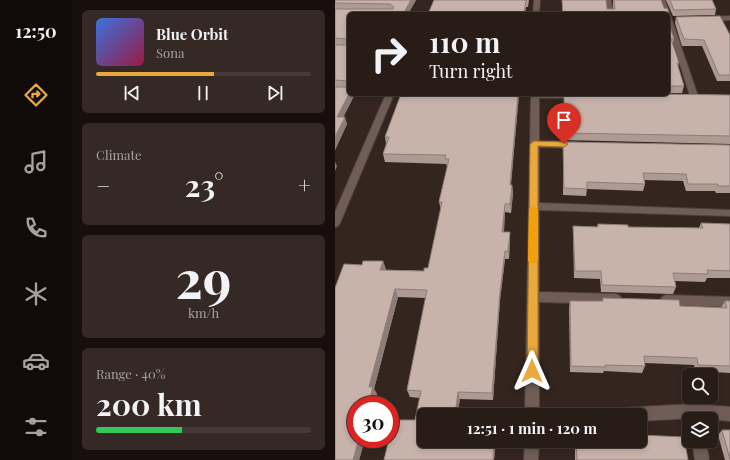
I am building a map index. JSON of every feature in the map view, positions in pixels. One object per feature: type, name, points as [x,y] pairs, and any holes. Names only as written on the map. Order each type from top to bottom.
[{"type":"street","points":[[536,12],[537,0]]},
{"type":"street","points":[[608,0],[609,12]]},
{"type":"street","points":[[662,0],[668,12]]},
{"type":"street","points":[[670,17],[694,96]]},
{"type":"street","points":[[700,19],[730,18]]},
{"type":"street","points":[[335,223],[389,96]]},
{"type":"street","points":[[532,408],[535,96]]},
{"type":"street","points":[[534,144],[589,145]]},
{"type":"street","points":[[533,206],[730,213]]},
{"type":"street","points":[[533,297],[627,299]]},
{"type":"street","points":[[651,300],[730,302]]},
{"type":"street","points":[[718,414],[730,414]]},
{"type":"street","points":[[647,415],[682,415]]},
{"type":"street","points":[[531,460],[532,448]]},
{"type":"street","points":[[700,448],[702,460]]},
{"type":"building","points":[[335,0],[411,0],[404,12],[347,12],[347,39],[335,38],[335,9],[393,9],[394,7],[390,4],[335,3]]},
{"type":"building","points":[[434,0],[526,0],[524,12],[429,12]]},
{"type":"building","points":[[562,0],[606,0],[607,9],[615,9],[614,0],[661,0],[664,8],[668,9],[668,12],[563,12]]},
{"type":"building","points":[[670,0],[712,0],[716,9],[674,10]]},
{"type":"building","points":[[720,16],[730,35],[730,75],[719,75],[704,40],[684,39],[676,17]]},
{"type":"building","points":[[670,26],[674,39],[671,39],[679,63],[677,63],[684,86],[670,86]]},
{"type":"building","points":[[335,45],[347,45],[347,81],[335,80]]},
{"type":"building","points":[[335,87],[347,87],[348,96],[337,117],[345,117],[335,137]]},
{"type":"building","points":[[730,95],[730,136],[564,133],[564,96]]},
{"type":"building","points":[[400,96],[518,96],[510,185],[512,185],[510,204],[505,204],[502,232],[510,232],[508,251],[505,251],[500,292],[492,393],[458,392],[456,408],[417,408],[421,391],[407,390],[427,290],[395,289],[369,387],[373,387],[370,396],[347,396],[347,448],[356,448],[353,460],[335,460],[335,288],[344,264],[362,265],[363,261],[383,261],[380,270],[424,271],[424,268],[428,268],[442,202],[439,202],[449,159],[445,159],[446,155],[383,154],[389,137],[385,137]]},
{"type":"building","points":[[565,142],[730,145],[730,186],[718,186],[718,184],[688,184],[686,174],[643,173],[645,184],[587,182],[587,189],[564,188],[563,144],[565,145]]},
{"type":"building","points":[[701,223],[730,224],[730,271],[707,270],[708,274],[673,273],[676,287],[602,285],[601,271],[575,271],[573,226],[598,227],[598,224],[628,225],[628,227],[703,228]]},
{"type":"building","points":[[603,298],[679,300],[680,306],[727,308],[725,301],[730,301],[730,366],[698,365],[697,358],[644,356],[645,366],[571,366],[570,301],[603,301]]},
{"type":"building","points":[[417,410],[417,448],[494,448],[493,460],[384,460],[387,448],[399,448],[399,420],[415,420]]},
{"type":"building","points":[[722,430],[730,430],[730,459]]},
{"type":"building","points":[[647,435],[682,437],[682,448],[686,448],[688,460],[577,460],[576,448],[647,448]]},
{"type":"slow traffic","points":[[533,209],[533,261]]},
{"type":"route","points":[[532,371],[534,144],[564,144]]}]
